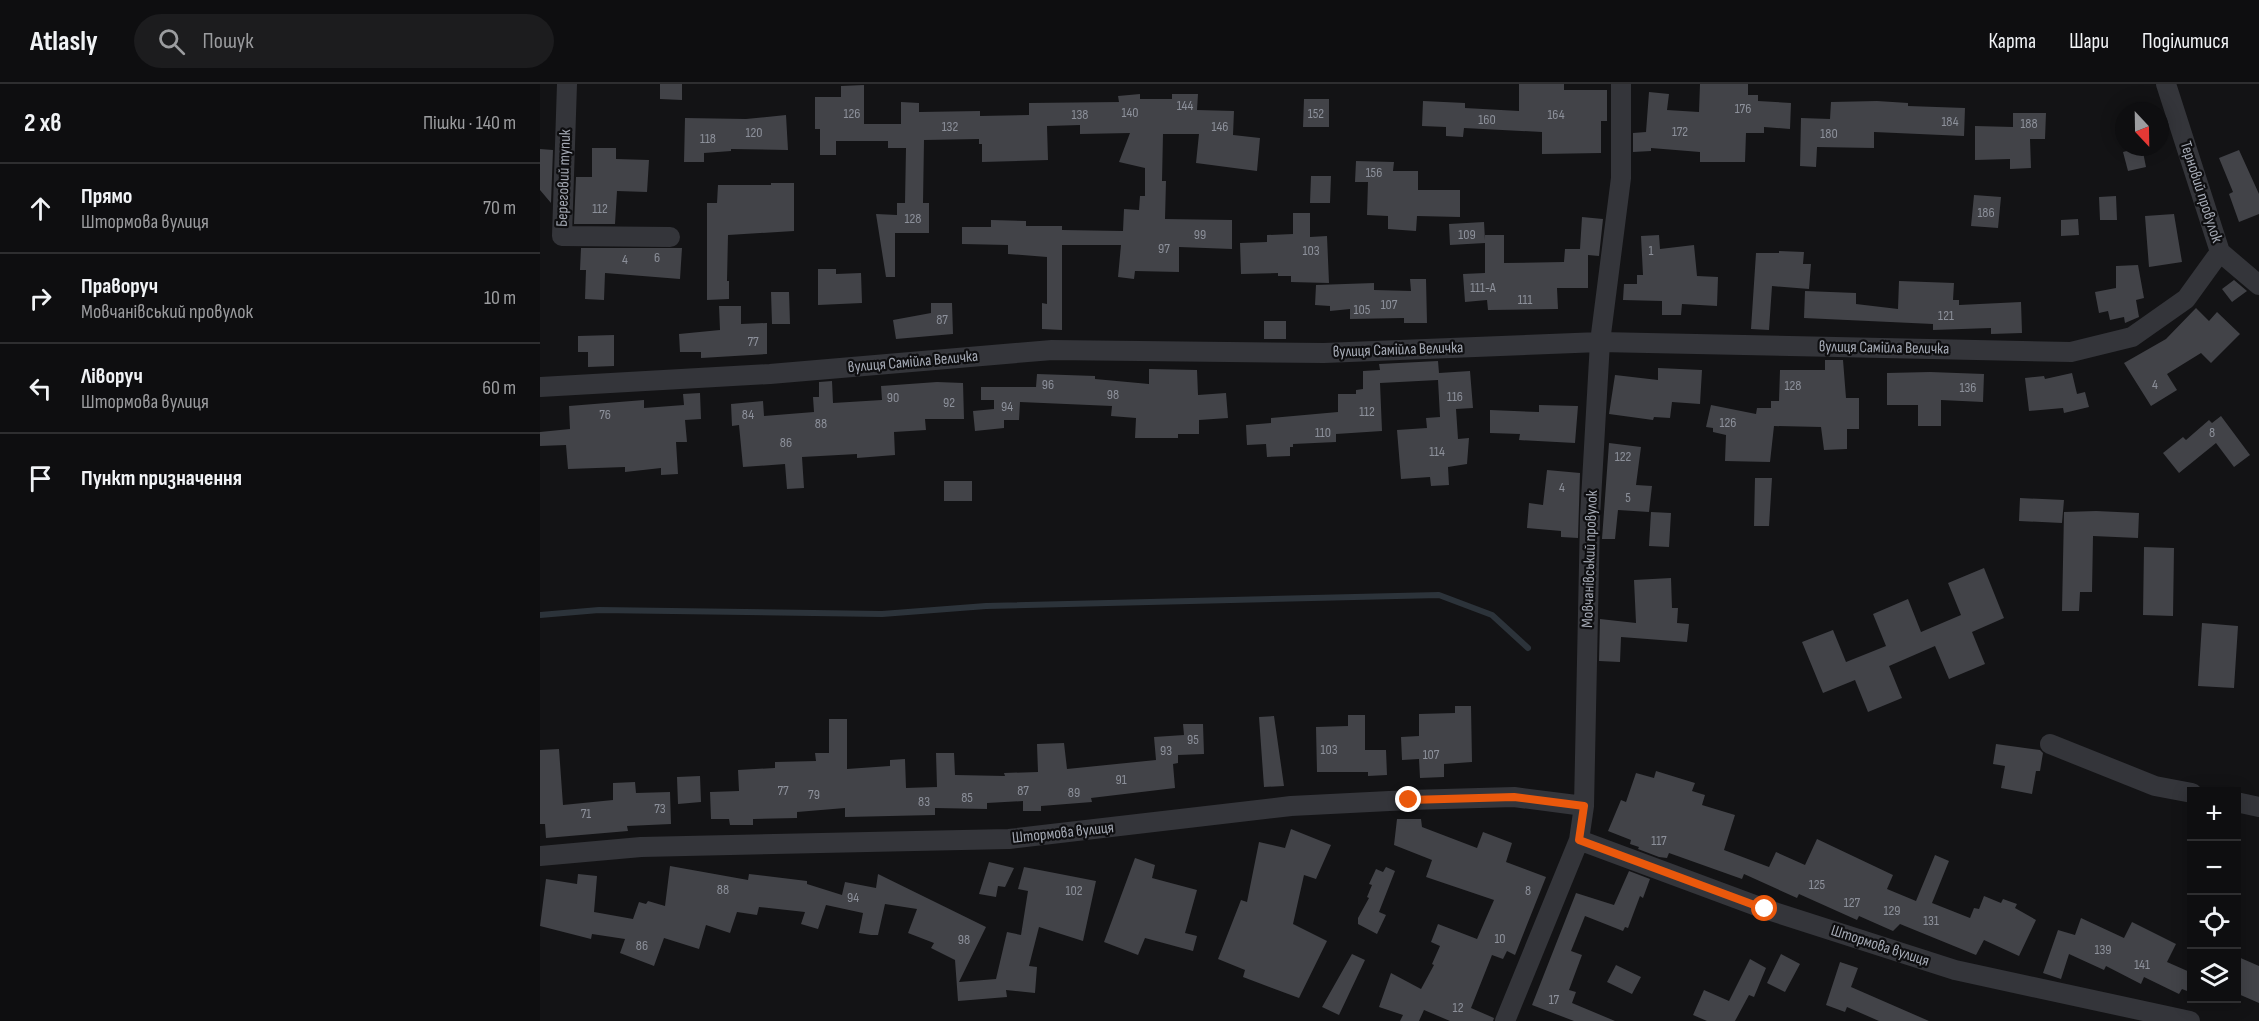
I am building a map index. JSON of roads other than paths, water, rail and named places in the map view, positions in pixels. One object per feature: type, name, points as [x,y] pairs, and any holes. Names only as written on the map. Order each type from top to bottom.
[{"type":"street","name":"Береговий тупик","points":[[567,84],[562,236],[670,237]]},
{"type":"street","name":"Мовчанівський провулок","points":[[1504,1021],[1579,840],[1584,806],[1590,517],[1600,342],[1621,178],[1621,84]]},
{"type":"street","name":"Терновий провулок","points":[[2166,84],[2220,252],[2259,285]]},
{"type":"street","name":"вулиця Самійла Величка","points":[[540,387],[770,374],[1052,350],[1324,353],[1600,342],[2071,352],[2132,337],[2186,299],[2220,252]]},
{"type":"street","points":[[2050,744],[2156,786],[2187,792]]},
{"type":"street","name":"Штормова вулиця","points":[[540,856],[641,847],[1008,839],[1291,806],[1409,800],[1514,797],[1584,806]]},
{"type":"street","points":[[2241,803],[2259,807]]},
{"type":"street","name":"Штормова вулиця","points":[[1579,840],[1765,909],[1955,970],[2190,1021]]},
{"type":"waterway","points":[[540,615],[599,610],[882,614],[986,606],[1439,595],[1492,615],[1528,648]]}]
